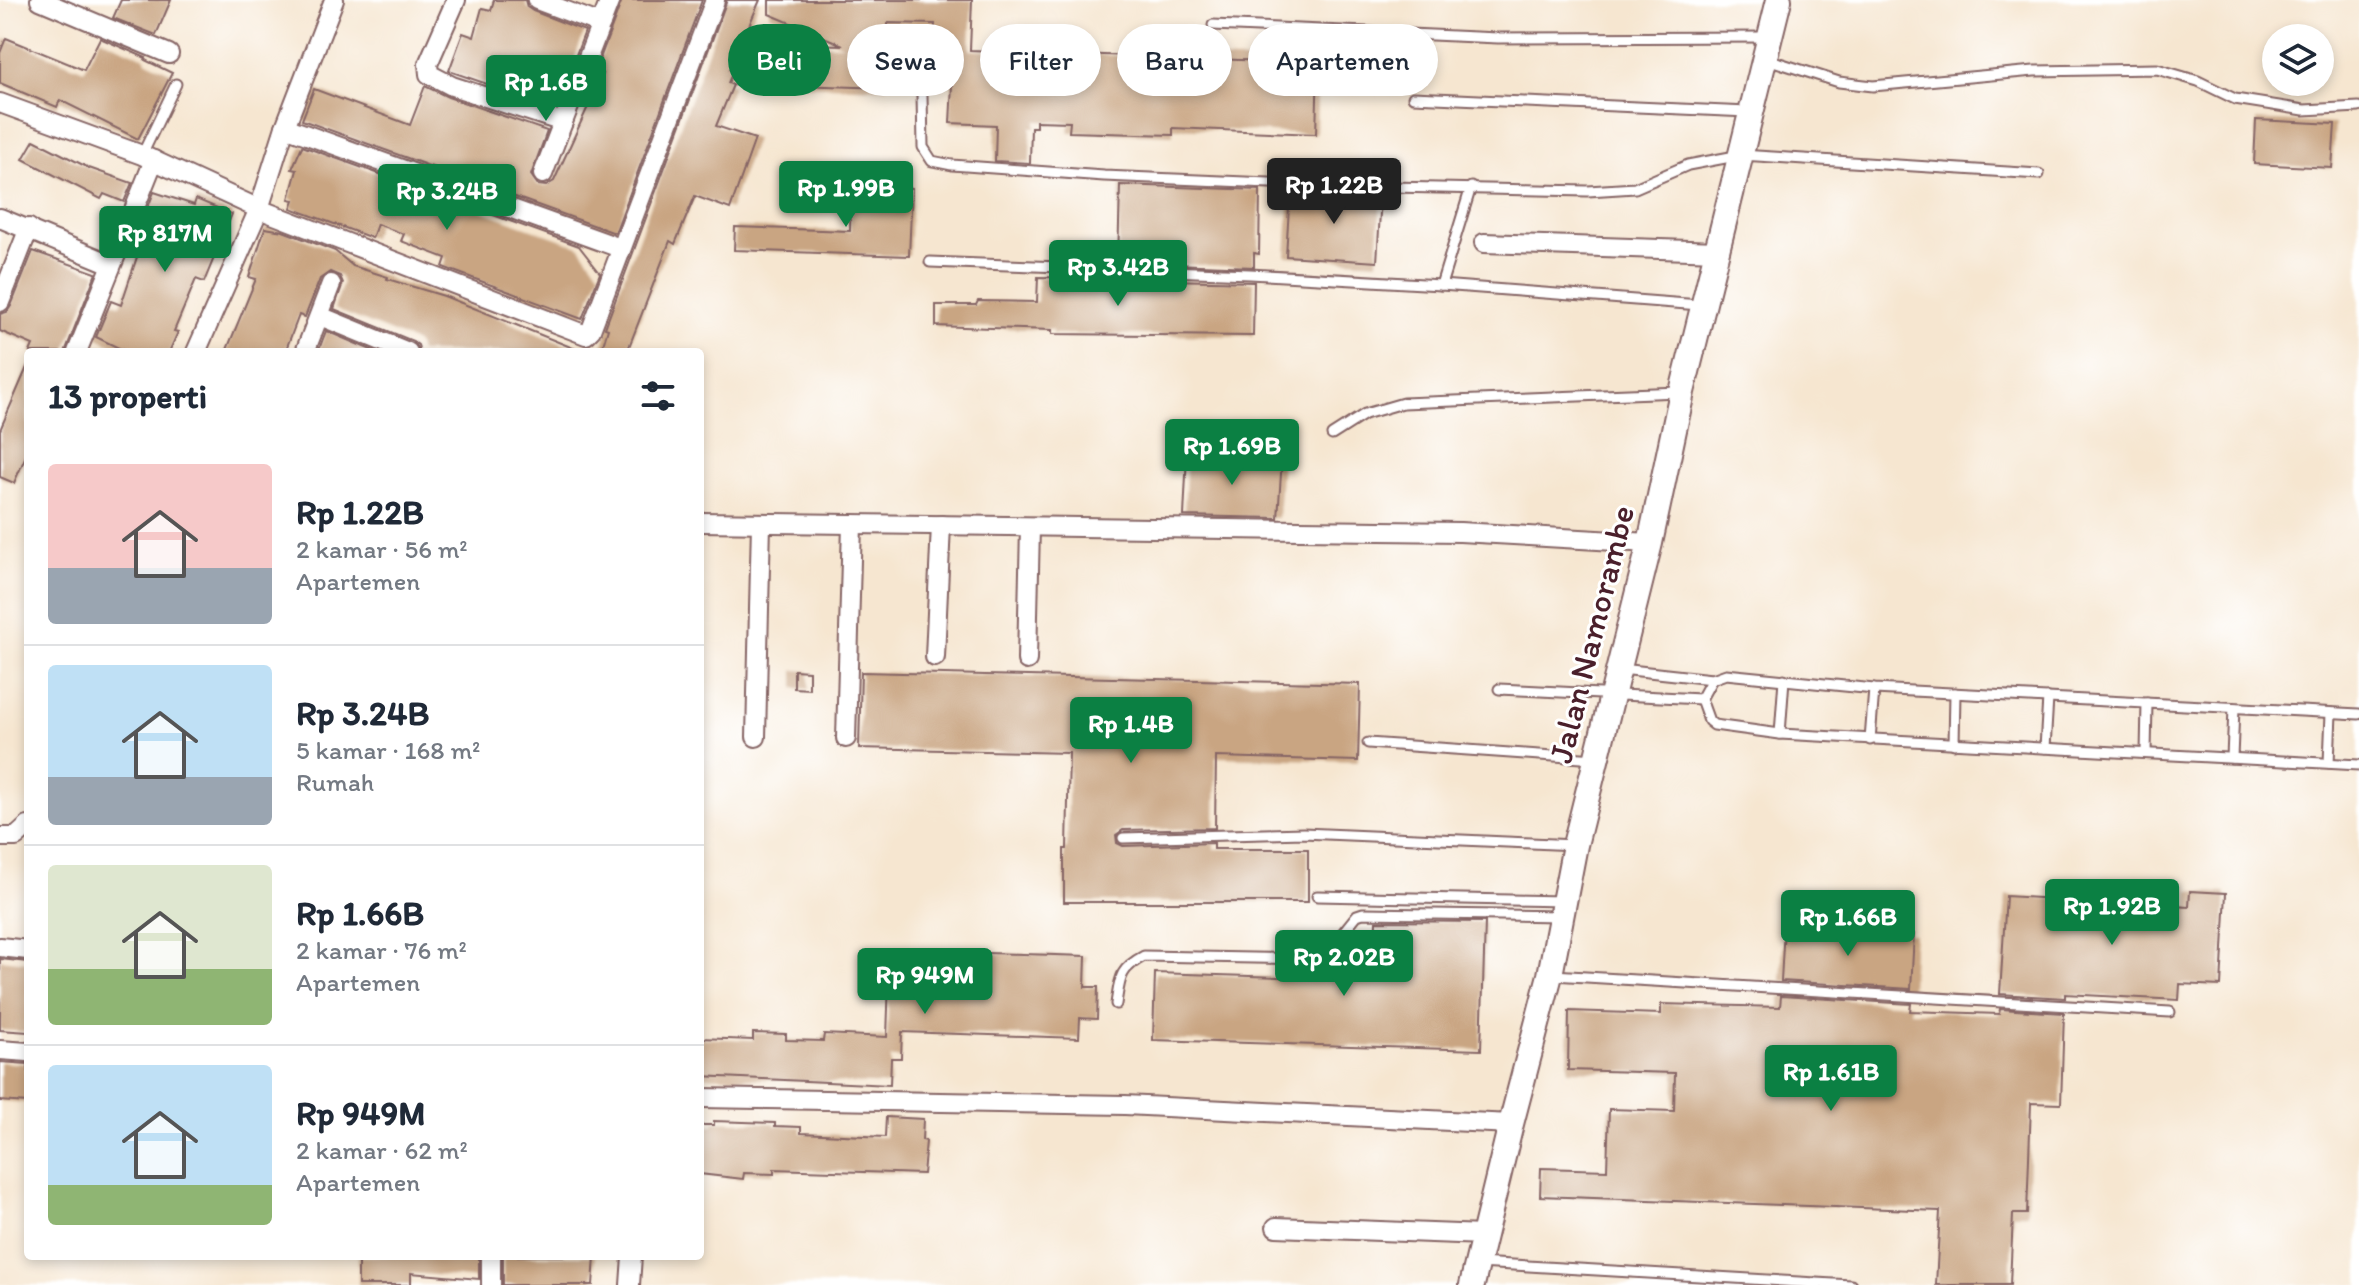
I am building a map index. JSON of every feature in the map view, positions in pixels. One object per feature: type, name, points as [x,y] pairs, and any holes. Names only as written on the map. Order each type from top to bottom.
[{"type":"main road","name":"Jalan Namorambe","points":[[1475,1274],[1550,975],[1575,845],[1779,0]]},
{"type":"street","points":[[40,0],[66,5],[169,54]]},
{"type":"street","points":[[198,348],[259,209],[285,127],[334,0]]},
{"type":"street","points":[[537,0],[601,24]]},
{"type":"street","points":[[543,174],[610,0]]},
{"type":"street","points":[[0,103],[148,157],[259,209],[583,335],[591,330],[715,0]]},
{"type":"street","points":[[453,1],[428,64],[429,74],[452,86],[563,122]]},
{"type":"street","points":[[285,127],[620,248]]},
{"type":"street","points":[[79,348],[148,157]]},
{"type":"street","points":[[0,218],[111,264]]},
{"type":"street","points":[[0,302],[29,228]]},
{"type":"street","points":[[1484,243],[1718,251]]},
{"type":"street","points":[[307,348],[331,284]]},
{"type":"street","points":[[320,316],[398,348]]},
{"type":"street","points":[[704,522],[1460,532],[1650,543]]},
{"type":"street","points":[[756,737],[761,523]]},
{"type":"street","points":[[846,738],[852,524]]},
{"type":"street","points":[[935,657],[941,525]]},
{"type":"street","points":[[1027,660],[1030,527]]},
{"type":"street","points":[[0,837],[16,837],[24,830]]},
{"type":"street","points":[[0,947],[24,950]]},
{"type":"street","points":[[0,1050],[24,1052]]},
{"type":"street","points":[[704,1098],[1125,1105],[1511,1124]]},
{"type":"street","points":[[1276,1227],[1484,1235]]},
{"type":"street","points":[[491,1260],[491,1285]]},
{"type":"street","points":[[630,1285],[632,1260]]},
{"type":"lane","points":[[1232,26],[1766,48],[1839,82],[1873,86],[2034,71],[2157,69],[2198,81],[2235,99],[2304,110],[2359,107]]},
{"type":"lane","points":[[148,157],[176,84]]},
{"type":"lane","points":[[922,96],[923,147],[932,161],[1104,176],[1343,186],[1619,191],[1635,188],[1688,165],[1741,155],[2039,174]]},
{"type":"lane","points":[[1413,97],[1751,112]]},
{"type":"lane","points":[[1441,285],[1471,187]]},
{"type":"lane","points":[[930,262],[1250,274],[1441,285],[1704,306]]},
{"type":"lane","points":[[1332,435],[1365,414],[1403,403],[1682,392]]},
{"type":"lane","points":[[1617,669],[1712,679],[1726,674],[1874,689],[2359,714]]},
{"type":"lane","points":[[1712,679],[1701,699],[1709,721],[1714,725],[1780,734],[2359,765]]},
{"type":"lane","points":[[1780,734],[1784,679]]},
{"type":"lane","points":[[1499,689],[1701,699]]},
{"type":"lane","points":[[1870,740],[1874,689]]},
{"type":"lane","points":[[1954,744],[1955,693]]},
{"type":"lane","points":[[2045,748],[2048,698]]},
{"type":"lane","points":[[2146,753],[2147,703]]},
{"type":"lane","points":[[2232,758],[2234,708]]},
{"type":"lane","points":[[2329,763],[2331,713]]},
{"type":"lane","points":[[1368,743],[1597,759]]},
{"type":"lane","points":[[1123,838],[1303,833],[1575,845]]},
{"type":"lane","points":[[1317,896],[1562,909]]},
{"type":"lane","points":[[1116,1004],[1120,974],[1144,956],[1313,959],[1328,951],[1357,915],[1363,913],[1562,909]]},
{"type":"lane","points":[[1550,975],[2170,1012]]},
{"type":"lane","points":[[1475,1274],[1851,1285]]},
{"type":"building","points":[[121,0],[171,0],[156,35],[113,18]]},
{"type":"building","points":[[494,0],[525,0],[527,7],[533,11],[585,31],[558,102],[539,95],[537,101],[449,71],[463,33],[474,37],[482,8],[491,10]]},
{"type":"building","points":[[622,0],[702,0],[615,233],[302,120],[314,89],[410,125],[425,86],[547,131],[531,175],[538,185],[546,186],[554,181],[603,74],[595,72]]},
{"type":"building","points":[[727,0],[760,0],[750,24],[728,24],[728,96],[716,126],[755,139],[730,209],[695,196],[675,244],[670,241],[629,348],[602,348],[608,329],[605,328]]},
{"type":"building","points":[[769,0],[972,0],[970,50],[980,50],[980,96],[1101,96],[1101,55],[1117,55],[1117,96],[1232,96],[1232,60],[1248,60],[1248,96],[1317,96],[1316,134],[1173,128],[1173,135],[1069,132],[1070,122],[1036,121],[1036,127],[1031,127],[1030,163],[995,161],[996,125],[950,123],[951,96],[964,96],[964,24],[847,24],[847,87],[831,86],[831,45],[843,45],[831,40],[831,24],[793,24],[769,14]]},
{"type":"building","points":[[6,38],[84,70],[100,38],[172,73],[138,139],[60,100],[57,107],[0,83],[0,53]]},
{"type":"building","points":[[2256,120],[2335,124],[2332,168],[2254,164]]},
{"type":"building","points":[[34,140],[89,168],[132,183],[124,202],[104,194],[101,199],[23,159]]},
{"type":"building","points":[[302,146],[579,246],[600,273],[582,319],[443,267],[446,258],[401,241],[404,234],[377,224],[372,238],[291,208],[294,200],[289,199],[297,170],[292,169]]},
{"type":"building","points":[[1120,185],[1260,190],[1259,254],[1254,253],[1254,267],[1118,262]]},
{"type":"building","points":[[851,186],[912,188],[909,256],[734,250],[735,227],[850,231]]},
{"type":"building","points":[[1290,191],[1381,196],[1377,262],[1286,256]]},
{"type":"building","points":[[154,192],[194,205],[196,199],[232,214],[204,282],[196,279],[174,331],[178,332],[171,348],[119,348],[96,337],[111,301],[121,305],[152,212],[147,210]]},
{"type":"building","points":[[265,228],[283,231],[335,251],[353,266],[444,296],[573,348],[419,348],[413,341],[334,309],[343,283],[340,276],[330,272],[320,279],[305,317],[299,315],[287,348],[228,348],[256,279],[249,277]]},
{"type":"building","points":[[33,251],[96,273],[67,348],[32,348],[33,345],[0,331],[0,314],[7,312]]},
{"type":"building","points":[[1038,277],[1254,282],[1253,336],[1052,334],[1052,330],[936,326],[936,305],[976,305],[978,301],[1037,302]]},
{"type":"building","points":[[326,331],[366,348],[320,348]]},
{"type":"building","points":[[24,374],[24,460],[14,483],[0,477],[0,430]]},
{"type":"building","points":[[1187,454],[1282,459],[1278,518],[1184,516]]},
{"type":"building","points":[[794,670],[809,671],[809,689],[794,688]]},
{"type":"building","points":[[861,672],[1360,684],[1358,761],[1216,757],[1215,828],[1123,830],[1116,835],[1117,843],[1123,846],[1214,843],[1214,849],[1308,849],[1308,902],[1064,902],[1069,753],[859,748]]},
{"type":"building","points":[[2190,891],[2226,893],[2221,986],[2180,984],[2179,1000],[2000,994],[2006,896],[2189,907]]},
{"type":"building","points":[[1376,921],[1485,922],[1481,1050],[1153,1040],[1155,973],[1374,980]]},
{"type":"building","points":[[1784,927],[1914,934],[1911,989],[1781,981]]},
{"type":"building","points":[[890,950],[1086,956],[1085,987],[1098,987],[1097,1019],[1080,1018],[1079,1038],[902,1032],[901,1058],[891,1058],[890,1085],[704,1076],[704,1038],[753,1040],[753,1033],[786,1034],[786,1040],[823,1041],[824,1034],[887,1037]]},
{"type":"building","points":[[0,959],[24,962],[24,1032],[0,1030]]},
{"type":"building","points":[[1781,996],[1911,1004],[1910,1011],[1999,1014],[2000,1009],[2064,1013],[2061,1104],[2031,1103],[2027,1214],[2013,1214],[2010,1285],[1936,1285],[1940,1211],[1540,1196],[1541,1168],[1607,1170],[1609,1109],[1674,1111],[1675,1073],[1568,1070],[1569,1011],[1661,1014],[1661,1004],[1780,1007]]},
{"type":"building","points":[[0,1062],[24,1064],[24,1103],[0,1101]]},
{"type":"building","points":[[886,1117],[923,1119],[922,1140],[926,1141],[923,1174],[774,1169],[774,1174],[744,1173],[743,1179],[704,1174],[704,1125],[714,1125],[714,1121],[775,1123],[775,1126],[801,1127],[801,1133],[885,1137]]},
{"type":"building","points":[[358,1260],[479,1260],[479,1279],[411,1273],[411,1285],[358,1285]]},
{"type":"building","points":[[503,1260],[595,1260],[593,1285],[503,1285]]}]
